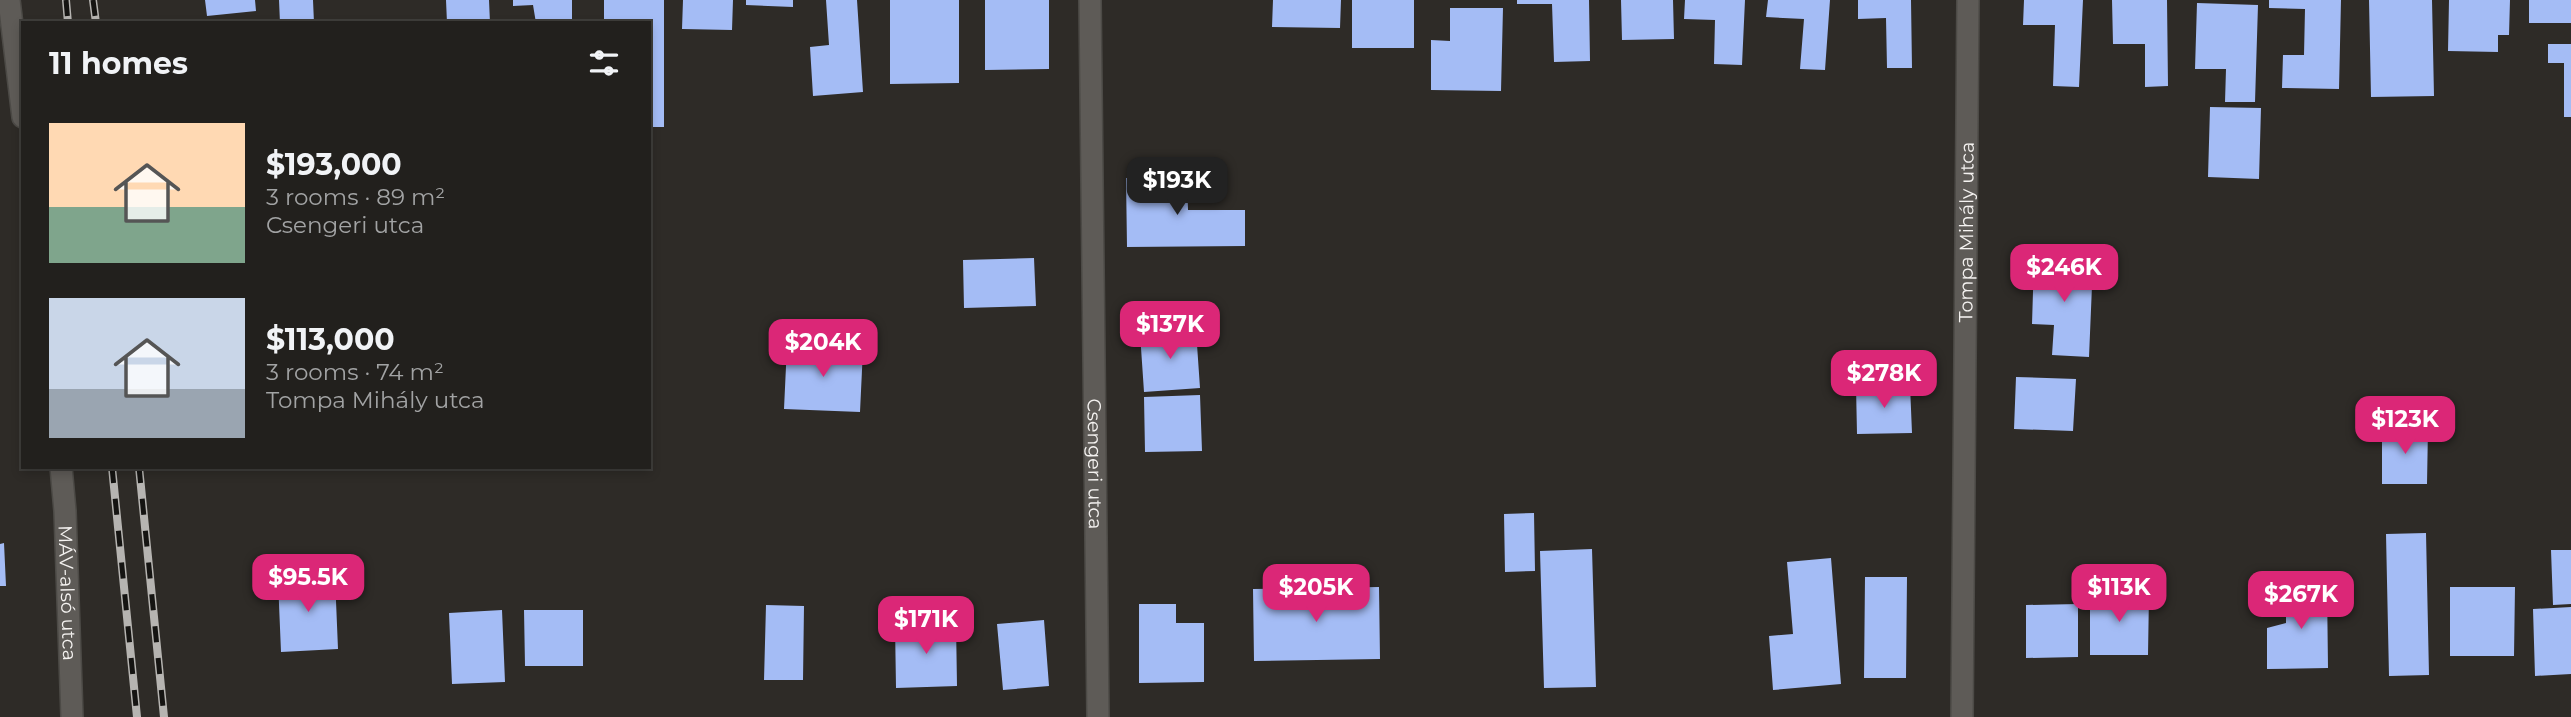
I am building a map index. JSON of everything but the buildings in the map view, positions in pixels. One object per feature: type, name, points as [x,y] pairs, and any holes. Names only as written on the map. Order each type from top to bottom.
[{"type":"street","points":[[9,0],[21,100]]},
{"type":"street","name":"Csengeri utca","points":[[1090,0],[1098,717]]},
{"type":"street","name":"Tompa Mihály utca","points":[[1962,717],[1968,0]]},
{"type":"street","name":"MÁV-alsó utca","points":[[61,469],[72,717]]},
{"type":"railway","points":[[66,0],[68,21]]},
{"type":"railway","points":[[93,0],[96,21]]},
{"type":"railway","points":[[112,469],[137,717]]},
{"type":"railway","points":[[139,469],[164,717]]}]
